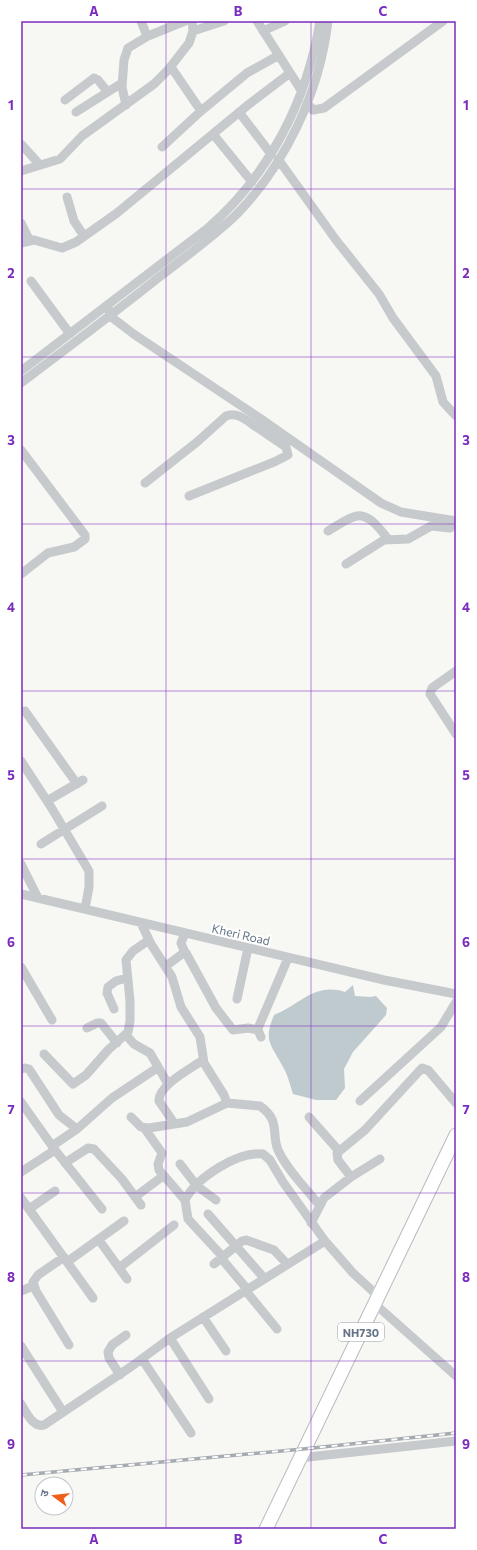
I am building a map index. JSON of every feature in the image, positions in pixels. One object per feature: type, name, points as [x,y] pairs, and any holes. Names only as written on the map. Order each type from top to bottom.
[{"type":"highway","name":"NH730","points":[[266,1529],[456,1135]]},
{"type":"street","points":[[141,21],[147,36]]},
{"type":"street","points":[[126,105],[122,94],[122,83],[124,60],[128,48],[147,36],[185,21]]},
{"type":"street","points":[[21,171],[60,159],[82,136],[154,84],[171,66],[189,43],[193,31],[192,21]]},
{"type":"street","points":[[193,31],[224,21]]},
{"type":"street","points":[[257,21],[313,110],[324,108],[443,21]]},
{"type":"street","points":[[263,31],[285,21]]},
{"type":"street","points":[[304,96],[320,21]]},
{"type":"street","points":[[21,371],[70,334],[108,313],[227,223],[255,193],[275,157],[282,136],[304,96],[323,52],[328,21]]},
{"type":"street","points":[[162,147],[201,111],[247,73],[279,55]]},
{"type":"street","points":[[171,66],[201,111]]},
{"type":"street","points":[[21,223],[25,242],[62,248],[76,242],[117,213],[239,112],[290,73]]},
{"type":"street","points":[[65,100],[94,78],[98,80],[107,91]]},
{"type":"street","points":[[76,112],[107,91],[122,83]]},
{"type":"street","points":[[239,112],[379,294],[393,318],[436,376],[444,402],[456,416]]},
{"type":"street","points":[[213,134],[252,182]]},
{"type":"street","points":[[21,144],[40,165]]},
{"type":"street","points":[[21,383],[108,313],[208,228],[232,206],[275,157]]},
{"type":"street","points":[[67,197],[71,215],[84,236]]},
{"type":"street","points":[[31,281],[70,334]]},
{"type":"street","points":[[108,313],[135,335],[259,423],[387,507],[419,516],[455,522]]},
{"type":"street","points":[[145,483],[197,442],[226,416],[232,414],[259,423],[286,447],[288,455],[189,496]]},
{"type":"street","points":[[21,450],[85,535],[85,539],[79,545],[48,553],[21,574]]},
{"type":"street","points":[[328,531],[348,519],[363,516],[371,519],[388,539]]},
{"type":"street","points":[[346,564],[377,544],[388,539],[408,539],[428,527],[450,528],[455,522]]},
{"type":"street","points":[[456,671],[434,687],[430,694],[456,734]]},
{"type":"street","points":[[25,711],[80,782],[47,801]]},
{"type":"street","points":[[21,761],[89,871],[89,887],[85,909]]},
{"type":"street","points":[[41,844],[102,806]]},
{"type":"street","points":[[21,864],[38,898]]},
{"type":"street","name":"Kheri Road","points":[[21,894],[288,958],[384,980],[456,994]]},
{"type":"street","points":[[141,923],[149,940],[172,977],[181,1007],[200,1037],[203,1060],[227,1103]]},
{"type":"street","points":[[185,933],[182,943],[185,953],[189,957],[216,1008],[233,1030],[248,1028],[260,1034],[288,958]]},
{"type":"street","points":[[44,1054],[73,1084],[86,1075],[126,1035],[130,1021],[125,965],[128,956],[149,940]]},
{"type":"street","points":[[237,999],[248,948]]},
{"type":"street","points":[[166,966],[185,953]]},
{"type":"street","points":[[21,967],[52,1020]]},
{"type":"street","points":[[114,1009],[107,992],[108,988],[116,981],[127,978]]},
{"type":"street","points":[[360,1101],[441,1027],[456,1002]]},
{"type":"street","points":[[87,1028],[99,1023],[117,1043]]},
{"type":"street","points":[[126,1035],[134,1044],[148,1051],[168,1084]]},
{"type":"street","points":[[174,1123],[159,1099],[168,1084],[203,1060]]},
{"type":"street","points":[[21,1172],[77,1130],[112,1098],[157,1068]]},
{"type":"street","points":[[351,1177],[336,1157],[339,1151],[360,1135],[422,1068],[428,1070],[456,1104]]},
{"type":"street","points":[[21,1069],[29,1069],[59,1115],[77,1130]]},
{"type":"street","points":[[21,1102],[53,1148],[102,1209]]},
{"type":"street","points":[[145,1129],[192,1120],[227,1103],[256,1105],[265,1110],[275,1126],[276,1143],[281,1156],[319,1205]]},
{"type":"street","points":[[131,1117],[145,1129],[162,1153],[158,1167],[163,1176],[185,1200],[188,1219],[222,1258],[277,1329]]},
{"type":"street","points":[[309,1117],[339,1151]]},
{"type":"street","points":[[65,1163],[88,1148],[94,1149],[122,1179],[138,1201],[163,1176]]},
{"type":"street","points":[[185,1200],[196,1186],[219,1166],[248,1155],[263,1154],[270,1160],[283,1182],[325,1241],[377,1300],[456,1376]]},
{"type":"street","points":[[312,1223],[319,1205],[324,1198],[351,1177],[380,1159]]},
{"type":"street","points":[[180,1164],[196,1186],[216,1200]]},
{"type":"street","points":[[29,1209],[54,1191]]},
{"type":"street","points":[[21,1198],[93,1298]]},
{"type":"street","points":[[208,1214],[235,1247],[250,1261],[264,1278]]},
{"type":"street","points":[[69,1345],[33,1286],[34,1279],[99,1240],[124,1221]]},
{"type":"street","points":[[119,1268],[174,1226]]},
{"type":"street","points":[[99,1240],[127,1279]]},
{"type":"street","points":[[214,1264],[246,1240],[274,1250],[287,1264]]},
{"type":"street","points":[[21,1404],[37,1426],[44,1425],[120,1375],[170,1338],[325,1241]]},
{"type":"street","points":[[21,1291],[33,1286]]},
{"type":"street","points":[[203,1317],[226,1351]]},
{"type":"street","points":[[120,1375],[108,1352],[112,1345],[126,1335]]},
{"type":"street","points":[[170,1338],[209,1399]]},
{"type":"street","points":[[21,1346],[63,1412]]},
{"type":"street","points":[[142,1359],[191,1433]]},
{"type":"street","points":[[299,1458],[456,1441]]},
{"type":"shaded area","points":[[353,985],[355,996],[376,996],[387,1008],[386,1015],[353,1052],[344,1069],[345,1088],[336,1100],[316,1100],[293,1094],[286,1073],[270,1042],[269,1031],[274,1015],[316,992],[334,990],[345,992]]},
{"type":"railway","points":[[21,1475],[303,1449],[456,1433]]}]
